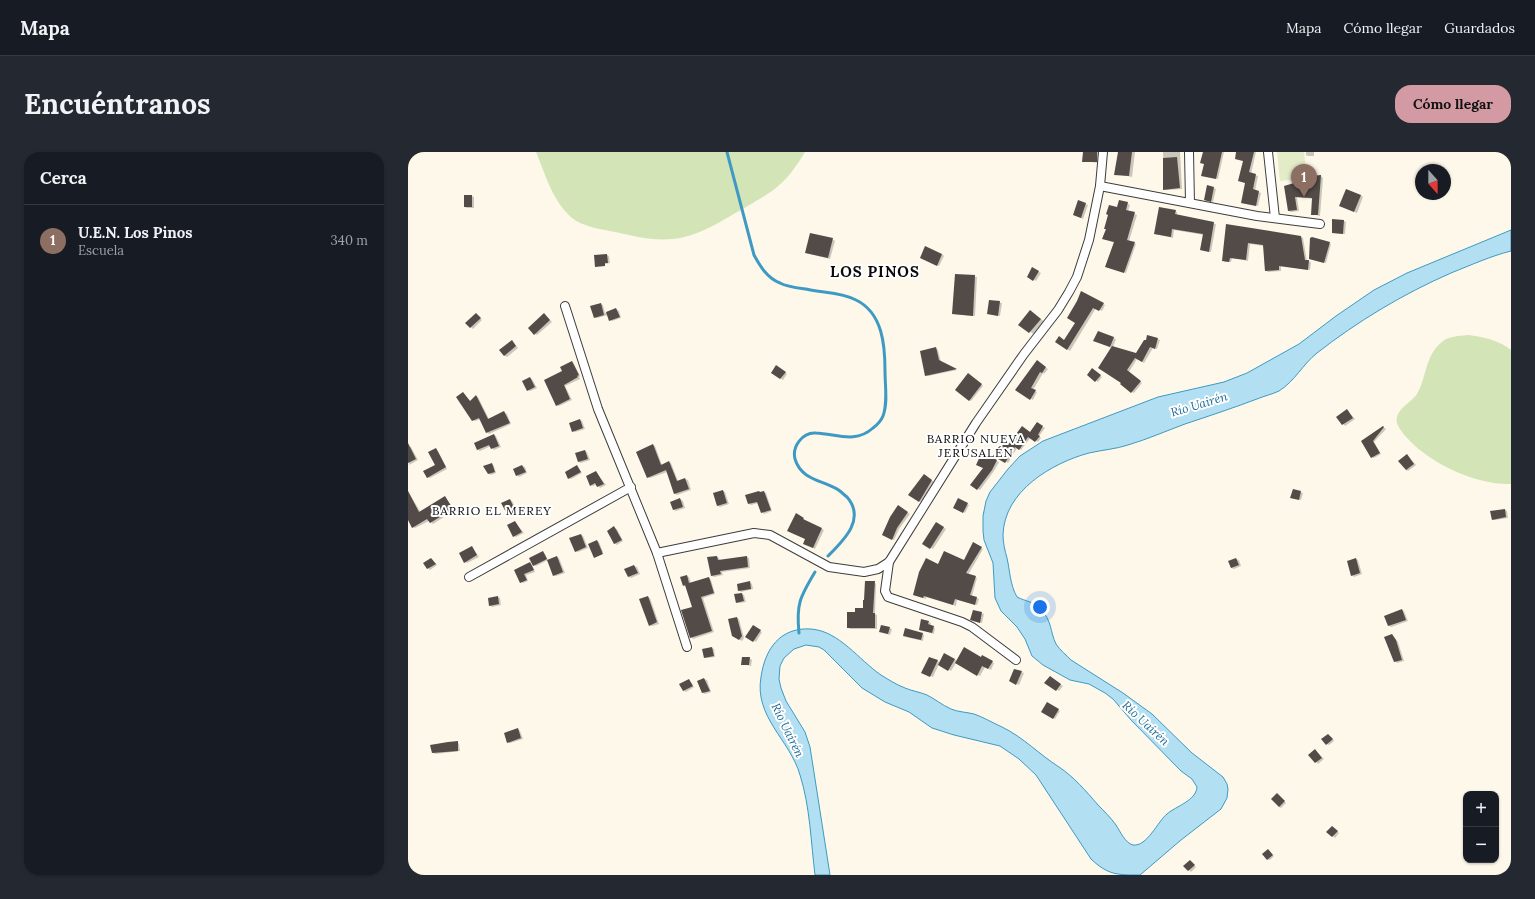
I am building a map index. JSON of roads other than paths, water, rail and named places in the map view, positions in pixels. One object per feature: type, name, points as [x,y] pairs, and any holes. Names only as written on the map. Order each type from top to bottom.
[{"type":"street","points":[[1016,660],[962,622],[888,597],[885,591],[889,562],[976,423],[1058,310],[1077,277],[1088,240],[1100,186],[1103,152]]},
{"type":"street","points":[[1189,152],[1190,203]]},
{"type":"street","points":[[1268,152],[1274,218]]},
{"type":"street","points":[[1100,186],[1274,218],[1320,224]]},
{"type":"street","points":[[565,306],[598,408],[657,553],[687,647]]},
{"type":"street","points":[[468,577],[631,486]]},
{"type":"street","points":[[657,553],[754,533],[770,535],[829,567],[864,572],[878,569],[889,562]]},
{"type":"water","name":"Río Uairén","points":[[1511,230],[1511,251],[1488,258],[1433,281],[1381,309],[1348,330],[1317,353],[1285,387],[1279,391],[1135,443],[1119,448],[1089,453],[1060,464],[1032,481],[1021,492],[1012,505],[1005,519],[1003,538],[1012,583],[1017,597],[1034,604],[1045,614],[1056,644],[1071,660],[1123,693],[1152,714],[1192,753],[1223,777],[1228,789],[1227,798],[1221,809],[1181,840],[1140,875],[1113,873],[1091,859],[1036,775],[1019,759],[1000,746],[932,728],[909,712],[885,702],[862,688],[824,650],[819,647],[806,645],[794,649],[784,658],[780,666],[779,679],[786,701],[805,732],[810,747],[830,875],[815,875],[808,812],[800,775],[795,762],[768,716],[760,691],[763,667],[770,649],[783,636],[800,629],[811,629],[831,635],[840,640],[873,669],[896,684],[927,695],[951,709],[974,714],[1010,731],[1075,780],[1110,817],[1130,844],[1138,845],[1148,838],[1167,814],[1185,803],[1193,796],[1197,787],[1192,779],[1181,771],[1131,720],[1113,699],[1089,684],[1070,680],[1043,665],[1032,656],[1025,639],[1017,627],[1001,611],[995,598],[993,563],[984,540],[983,531],[983,516],[986,501],[990,492],[1020,456],[1043,441],[1158,397],[1224,382],[1247,373],[1299,344],[1374,290],[1407,273]]},
{"type":"waterway","points":[[727,152],[754,255],[764,271],[775,281],[786,285],[796,288],[838,294],[856,300],[872,313],[881,331],[884,351],[886,394],[885,411],[880,421],[866,433],[859,436],[846,437],[811,433],[799,441],[794,454],[798,466],[806,475],[838,490],[847,497],[852,505],[854,521],[851,529],[828,556]]},
{"type":"waterway","points":[[799,633],[798,615],[800,601],[815,572]]},
{"type":"place","name":"U.E.N. Los Pinos","points":[[1304,197]]},
{"type":"district","name":"LOS PINOS","points":[[875,271]]},
{"type":"district","name":"BARRIO NUEVA JERUSALÉN","points":[[976,445]]},
{"type":"district","name":"BARRIO EL MEREY","points":[[492,510]]}]
